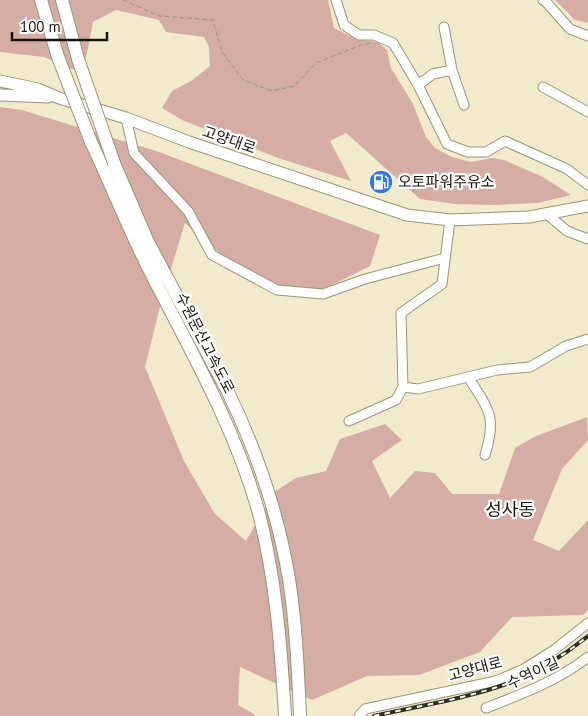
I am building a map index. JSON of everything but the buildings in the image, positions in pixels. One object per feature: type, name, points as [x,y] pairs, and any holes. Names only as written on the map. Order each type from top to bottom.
[{"type":"highway","name":"수원문산고속도로","points":[[41,0],[58,57],[91,142],[148,268],[217,402],[246,471],[264,533],[274,585],[282,659],[285,716]]},
{"type":"highway","name":"수원문산고속도로","points":[[62,0],[78,59],[114,163],[148,242],[227,390],[257,460],[275,518],[289,579],[296,636],[300,714]]},
{"type":"main road","points":[[0,76],[38,89]]},
{"type":"main road","name":"고양대로","points":[[0,82],[38,89],[59,98],[126,118],[189,142],[406,215],[450,220],[529,217],[588,206]]},
{"type":"main road","points":[[0,95],[59,98]]},
{"type":"street","points":[[336,0],[344,25],[359,35],[374,35],[393,43],[418,85],[447,144],[468,152],[486,152],[505,141],[567,168],[588,185]]},
{"type":"street","points":[[543,0],[548,3],[570,29],[588,36]]},
{"type":"street","points":[[444,27],[452,70],[464,105]]},
{"type":"street","points":[[418,85],[433,74],[452,70]]},
{"type":"street","points":[[543,87],[588,112]]},
{"type":"street","points":[[126,118],[134,153],[188,211],[212,255],[277,290],[323,294],[365,279],[446,258]]},
{"type":"street","points":[[547,214],[567,231],[588,239]]},
{"type":"street","points":[[349,421],[396,400],[403,387],[401,313],[442,284],[450,220]]},
{"type":"street","points":[[403,387],[418,389],[497,370],[530,367],[566,346],[588,339]]},
{"type":"street","points":[[468,377],[491,417],[490,436],[485,455]]},
{"type":"street","name":"고양대로","points":[[359,716],[365,709],[496,681],[524,669],[554,650],[588,623]]},
{"type":"street","name":"수역이길","points":[[486,708],[531,691],[571,670],[588,657]]},
{"type":"path","points":[[123,0],[160,16],[213,20],[222,52],[242,80],[272,91],[294,86],[316,63],[370,43]]},
{"type":"shaded area","points":[[0,0],[328,0],[334,28],[356,39],[378,42],[387,50],[391,68],[413,104],[426,137],[435,148],[452,157],[471,162],[492,158],[504,160],[543,177],[571,195],[538,203],[493,205],[455,204],[420,199],[346,133],[330,141],[351,181],[278,158],[182,120],[162,108],[172,91],[191,81],[210,66],[209,47],[204,37],[166,32],[159,20],[116,10],[93,22],[86,58],[77,71],[44,57],[0,52]]},
{"type":"shaded area","points":[[555,0],[588,0],[588,23],[575,20]]},
{"type":"shaded area","points":[[0,107],[22,110],[159,152],[380,235],[370,266],[322,290],[278,286],[235,267],[185,223],[163,295],[145,367],[184,461],[215,514],[246,541],[274,492],[296,478],[326,471],[340,439],[385,424],[402,440],[372,461],[390,498],[415,471],[435,473],[452,494],[499,494],[515,448],[536,436],[587,417],[588,440],[562,469],[533,540],[559,551],[588,520],[588,610],[583,615],[512,617],[480,652],[419,675],[367,676],[312,700],[240,667],[238,705],[255,716],[0,716]]},
{"type":"railway","points":[[374,716],[459,698],[509,683],[530,674],[570,650],[588,636]]},
{"type":"place","name":"오토파워주유소","points":[[381,182]]},
{"type":"district","name":"성사동","points":[[510,510]]}]
